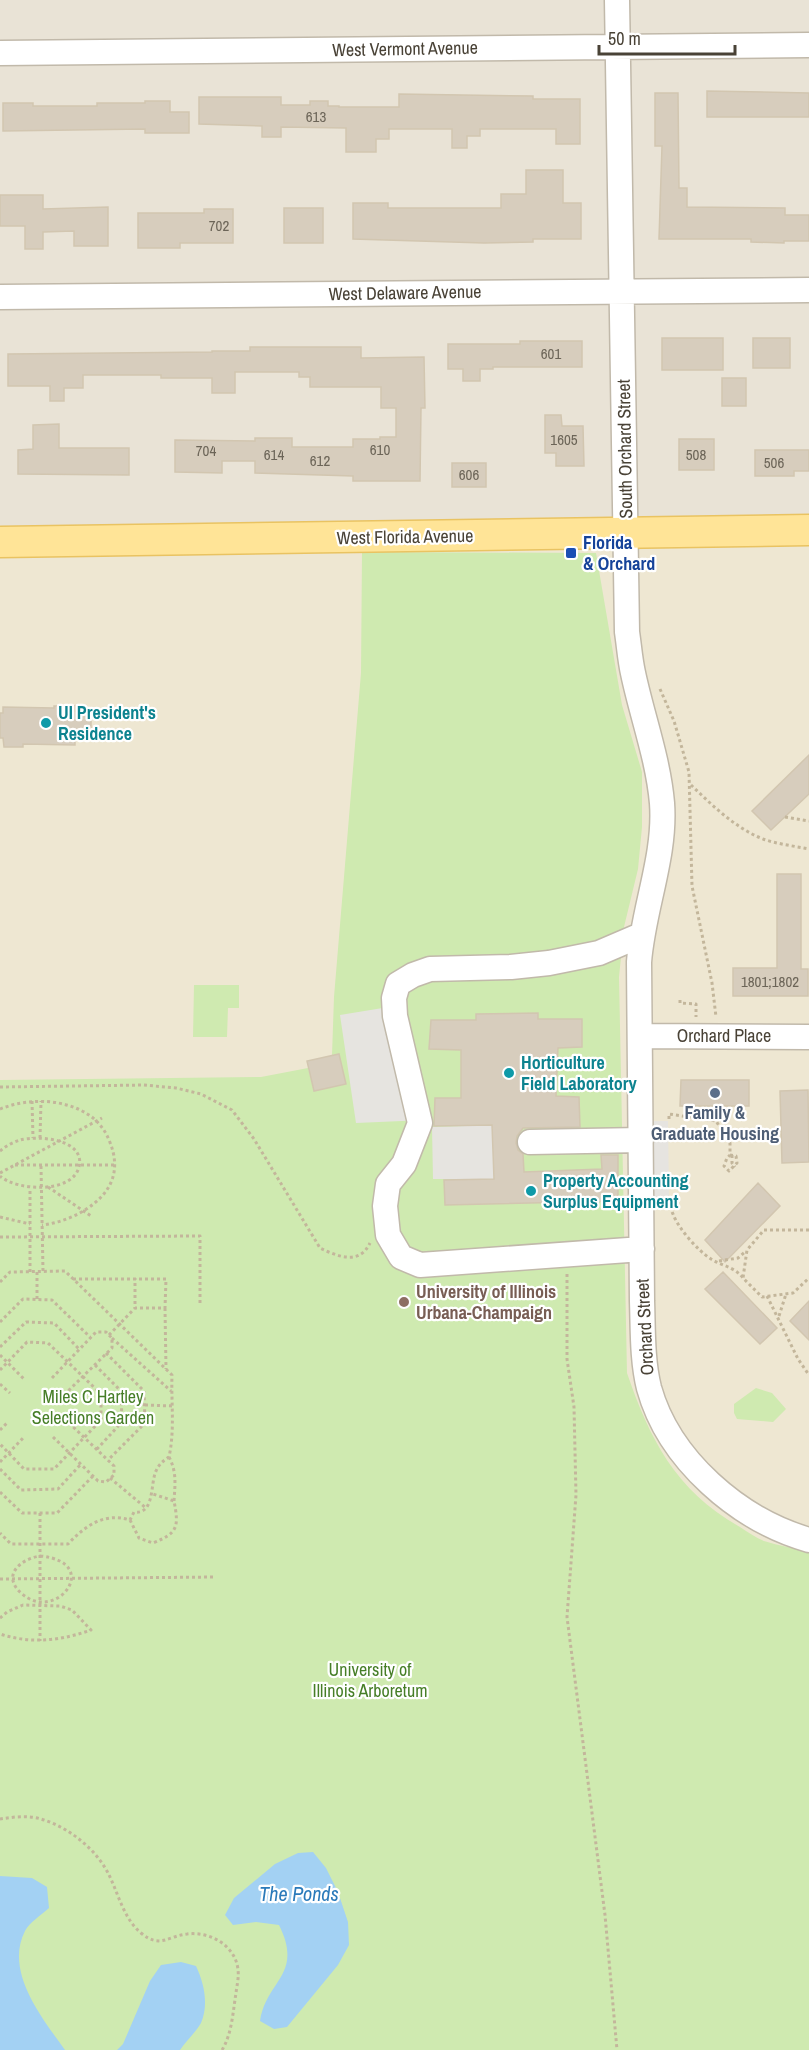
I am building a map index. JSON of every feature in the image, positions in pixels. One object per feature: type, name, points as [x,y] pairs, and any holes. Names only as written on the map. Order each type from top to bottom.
[{"type":"main road","name":"West Florida Avenue","points":[[0,542],[809,530]]},
{"type":"street","name":"South Orchard Street","points":[[617,0],[627,632],[633,671],[657,771],[662,804],[657,865],[641,935],[640,1036]]},
{"type":"street","name":"West Vermont Avenue","points":[[0,53],[809,45]]},
{"type":"street","name":"West Delaware Avenue","points":[[0,297],[809,290]]},
{"type":"street","points":[[641,935],[599,953],[549,963],[511,967],[430,969],[398,984],[394,998],[395,1016],[420,1123],[404,1164],[388,1184],[386,1213],[388,1235],[401,1257],[420,1265],[642,1249]]},
{"type":"street","name":"Orchard Place","points":[[640,1036],[809,1037]]},
{"type":"street","name":"Orchard Street","points":[[640,1036],[644,1356],[648,1385],[654,1405],[688,1459],[709,1483],[729,1500],[757,1518],[786,1533],[809,1540]]},
{"type":"street","points":[[530,1142],[641,1140]]},
{"type":"path","points":[[660,688],[674,722],[689,772],[692,886],[712,983],[716,1018]]},
{"type":"path","points":[[690,785],[714,808],[742,829],[764,839],[809,849]]},
{"type":"path","points":[[785,817],[809,820]]},
{"type":"path","points":[[681,1000],[681,1003],[696,1004],[696,1028]]},
{"type":"path","points":[[0,1086],[154,1086],[201,1094],[232,1110],[254,1139],[320,1248],[336,1255],[350,1259],[367,1249],[386,1213]]},
{"type":"path","points":[[32,1101],[33,1138]]},
{"type":"path","points":[[0,1109],[16,1103],[32,1101],[68,1105],[88,1114],[97,1122],[106,1132],[114,1150],[116,1165],[112,1180],[101,1198],[74,1217],[42,1225]]},
{"type":"path","points":[[40,1138],[41,1101]]},
{"type":"path","points":[[669,1112],[670,1107]]},
{"type":"path","points":[[669,1119],[669,1114],[678,1114],[716,1120],[730,1143],[731,1155]]},
{"type":"path","points":[[0,1151],[20,1140],[33,1138],[60,1141],[74,1151],[79,1165],[76,1172],[70,1178],[48,1187],[30,1188],[11,1183],[0,1174],[60,1141],[97,1122],[102,1118]]},
{"type":"path","points":[[731,1155],[737,1159],[735,1167],[729,1171],[724,1166],[731,1155]]},
{"type":"path","points":[[15,1166],[116,1165]]},
{"type":"path","points":[[41,1166],[43,1271]]},
{"type":"path","points":[[48,1187],[91,1216]]},
{"type":"path","points":[[30,1188],[30,1272]]},
{"type":"path","points":[[671,1200],[673,1214],[683,1230],[704,1253],[732,1268],[762,1297],[793,1293],[809,1278]]},
{"type":"path","points":[[0,1217],[30,1224]]},
{"type":"path","points":[[716,1261],[738,1258],[764,1230],[809,1230]]},
{"type":"path","points":[[0,1237],[200,1236],[200,1304]]},
{"type":"path","points":[[743,1278],[747,1250]]},
{"type":"path","points":[[567,1254],[567,1359],[574,1407],[576,1495],[567,1617],[605,1915],[617,2050]]},
{"type":"path","points":[[1,1281],[10,1272],[65,1271],[172,1375],[173,1437],[169,1457],[176,1481],[174,1501],[176,1526],[171,1536],[153,1543],[140,1538],[130,1520]]},
{"type":"path","points":[[37,1272],[37,1299]]},
{"type":"path","points":[[68,1392],[111,1348],[111,1336],[135,1308],[135,1278]]},
{"type":"path","points":[[73,1279],[166,1279],[166,1369]]},
{"type":"path","points":[[778,1318],[786,1294]]},
{"type":"path","points":[[767,1296],[798,1359],[809,1375]]},
{"type":"path","points":[[0,1323],[23,1299],[52,1300],[90,1338]]},
{"type":"path","points":[[135,1308],[165,1308]]},
{"type":"path","points":[[0,1347],[26,1322],[54,1323],[79,1349]]},
{"type":"path","points":[[52,1378],[96,1332],[106,1332],[171,1392]]},
{"type":"path","points":[[0,1370],[27,1342],[48,1343],[102,1394],[102,1420],[54,1469],[24,1469],[0,1444]]},
{"type":"path","points":[[106,1353],[144,1391],[145,1405],[145,1423],[108,1461]]},
{"type":"path","points":[[0,1355],[24,1379]]},
{"type":"path","points":[[95,1365],[121,1391],[122,1422],[97,1449]]},
{"type":"path","points":[[0,1384],[10,1393]]},
{"type":"path","points":[[145,1405],[173,1406]]},
{"type":"path","points":[[53,1437],[98,1481],[106,1482],[114,1475],[114,1466],[68,1421]]},
{"type":"path","points":[[0,1430],[9,1422]]},
{"type":"path","points":[[0,1461],[24,1437]]},
{"type":"path","points":[[130,1520],[134,1512],[140,1513],[146,1509],[152,1494],[156,1471],[160,1463],[169,1457]]},
{"type":"path","points":[[0,1468],[21,1490],[58,1489],[81,1464]]},
{"type":"path","points":[[0,1492],[22,1513],[57,1513],[93,1476]]},
{"type":"path","points":[[110,1478],[146,1509]]},
{"type":"path","points":[[152,1494],[174,1501]]},
{"type":"path","points":[[40,1513],[40,1641]]},
{"type":"path","points":[[2,1536],[11,1544],[68,1544],[90,1524],[99,1520],[114,1518],[130,1520]]},
{"type":"path","points":[[0,1618],[23,1605],[50,1601],[65,1593],[72,1583],[71,1572],[61,1562],[52,1557],[40,1556],[21,1563],[12,1579]]},
{"type":"path","points":[[0,1578],[215,1577]]},
{"type":"path","points":[[12,1579],[20,1592],[31,1600],[72,1610],[91,1630]]},
{"type":"path","points":[[0,1634],[15,1639],[59,1640],[96,1628]]},
{"type":"path","points":[[0,1819],[17,1816],[39,1818],[67,1831],[85,1845],[104,1867],[128,1916],[140,1932],[150,1939],[165,1941],[177,1935],[190,1933],[217,1940],[228,1948],[236,1959],[238,1972],[231,2025],[222,2050]]},
{"type":"shaded area","points":[[0,0],[809,0],[809,519],[0,530]]},
{"type":"shaded area","name":"University of Illinois Arboretum","points":[[809,545],[809,2050],[0,2050],[0,555]]},
{"type":"shaded area","points":[[401,1005],[425,1120],[356,1123],[340,1015]]},
{"type":"shaded area","points":[[653,1121],[668,1121],[669,1197],[654,1197]]},
{"type":"shaded area","points":[[500,1125],[493,1149],[494,1179],[433,1179],[432,1127]]},
{"type":"green space","name":"University of Illinois Arboretum","points":[[362,552],[596,553],[622,705],[642,772],[642,827],[638,869],[624,927],[619,977],[627,1373],[656,1442],[682,1480],[699,1497],[718,1513],[761,1540],[809,1551],[809,2050],[0,2050],[0,1080],[261,1077],[308,1068],[314,1091],[345,1084],[339,1054],[332,1055],[334,997],[361,673]]},
{"type":"green space","points":[[194,985],[239,985],[239,1008],[228,1008],[227,1037],[193,1037]]},
{"type":"green space","points":[[756,1388],[772,1393],[786,1409],[773,1422],[737,1419],[734,1413],[734,1404]]},
{"type":"water","name":"The Ponds","points":[[313,1852],[326,1868],[338,1892],[348,1922],[349,1945],[338,1965],[287,2027],[274,2029],[260,2021],[269,1996],[286,1967],[286,1942],[279,1925],[256,1922],[233,1925],[225,1915],[234,1898],[275,1864],[298,1853]]},
{"type":"water","points":[[0,1876],[32,1878],[47,1887],[49,1908],[25,1931],[20,1947],[19,1963],[37,2010],[65,2050],[0,2050]]},
{"type":"water","points":[[181,1962],[196,1966],[201,1979],[205,2008],[199,2026],[180,2050],[117,2050],[123,2044],[150,1981],[161,1965]]},
{"type":"building","points":[[707,91],[809,93],[809,117],[707,117]]},
{"type":"building","points":[[655,93],[678,93],[679,188],[687,188],[687,207],[785,208],[785,215],[809,215],[809,241],[784,241],[784,243],[751,242],[751,239],[659,239],[662,146],[655,146]]},
{"type":"building","points":[[399,94],[580,99],[580,144],[556,144],[556,129],[480,129],[480,136],[467,136],[467,148],[452,148],[452,129],[389,129],[389,139],[376,139],[376,152],[346,152],[346,128],[281,127],[281,137],[262,137],[262,126],[199,124],[199,97],[281,97],[281,105],[310,105],[310,101],[328,101],[328,106],[339,107],[399,107]]},
{"type":"building","points":[[145,101],[170,101],[170,112],[189,112],[189,133],[145,133],[145,129],[3,131],[3,103],[33,103],[33,106],[97,106],[97,103],[145,103]]},
{"type":"building","points":[[526,170],[563,170],[563,203],[581,203],[581,239],[533,239],[533,242],[484,243],[353,239],[353,203],[388,203],[388,208],[501,208],[501,194],[526,194]]},
{"type":"building","points":[[0,195],[43,195],[43,209],[108,207],[108,246],[74,246],[74,231],[43,232],[43,249],[25,249],[25,226],[0,226]]},
{"type":"building","points":[[284,208],[323,208],[323,243],[284,243]]},
{"type":"building","points":[[204,209],[233,209],[233,243],[180,243],[180,248],[138,248],[138,213],[204,213]]},
{"type":"building","points":[[662,338],[723,338],[723,370],[662,370]]},
{"type":"building","points":[[753,338],[790,338],[790,368],[753,368]]},
{"type":"building","points":[[520,341],[582,341],[582,367],[493,367],[493,369],[480,369],[480,381],[463,381],[463,369],[448,369],[448,344],[520,344]]},
{"type":"building","points":[[250,347],[361,347],[361,358],[424,357],[425,408],[421,408],[420,481],[353,481],[353,476],[255,473],[255,461],[222,461],[222,473],[175,472],[175,440],[255,441],[255,438],[292,438],[292,447],[353,447],[353,439],[396,437],[396,408],[381,408],[381,387],[310,387],[310,377],[299,377],[299,372],[235,372],[235,393],[212,393],[212,378],[161,378],[161,375],[83,375],[83,388],[64,388],[64,401],[50,401],[50,386],[8,386],[8,354],[250,351]]},
{"type":"building","points":[[722,378],[746,378],[746,406],[722,406]]},
{"type":"building","points":[[545,415],[561,415],[562,426],[583,426],[584,466],[556,466],[556,453],[545,453]]},
{"type":"building","points":[[59,424],[59,448],[129,448],[129,475],[18,474],[18,450],[33,449],[33,425]]},
{"type":"building","points":[[679,439],[714,439],[714,470],[679,470]]},
{"type":"building","points":[[755,450],[809,450],[809,471],[794,471],[794,476],[755,476]]},
{"type":"building","points":[[452,463],[486,463],[486,487],[452,487]]},
{"type":"building","name":"UI President's Residence","points":[[54,706],[75,706],[75,711],[84,711],[91,717],[91,729],[84,736],[75,736],[75,745],[23,744],[23,747],[4,747],[3,738],[0,738],[0,713],[3,713],[3,707],[54,708]]},
{"type":"building","points":[[809,755],[809,794],[771,830],[752,811]]},
{"type":"building","points":[[777,874],[801,874],[801,969],[808,969],[808,996],[733,996],[733,968],[777,968]]},
{"type":"building","name":"Horticulture Field Laboratory","points":[[538,1013],[538,1019],[582,1019],[582,1047],[558,1048],[556,1096],[579,1097],[580,1127],[523,1128],[517,1136],[516,1143],[518,1150],[523,1154],[524,1172],[602,1169],[601,1155],[618,1155],[618,1201],[445,1205],[444,1180],[494,1179],[492,1125],[434,1126],[435,1098],[461,1098],[461,1050],[429,1049],[431,1020],[476,1020],[476,1014]]},
{"type":"building","points":[[339,1054],[346,1084],[314,1091],[307,1061]]},
{"type":"building","name":"Family & Graduate Housing","points":[[681,1080],[749,1080],[749,1106],[680,1106]]},
{"type":"building","points":[[808,1090],[809,1162],[782,1163],[780,1091]]},
{"type":"building","points":[[758,1183],[780,1206],[725,1262],[705,1240]]},
{"type":"building","points":[[723,1272],[777,1328],[760,1344],[705,1289]]},
{"type":"building","points":[[809,1301],[809,1340],[790,1321]]},
{"type":"place","name":"Florida & Orchard","points":[[571,553]]},
{"type":"place","name":"UI President's Residence","points":[[46,723]]},
{"type":"place","name":"Horticulture Field Laboratory","points":[[509,1073]]},
{"type":"place","name":"Family & Graduate Housing","points":[[715,1093]]},
{"type":"place","name":"Property Accounting Surplus Equipment","points":[[531,1191]]},
{"type":"place","name":"University of Illinois Urbana-Champaign","points":[[404,1302]]},
{"type":"park label","name":"Miles C Hartley Selections Garden","points":[[93,1407]]}]
